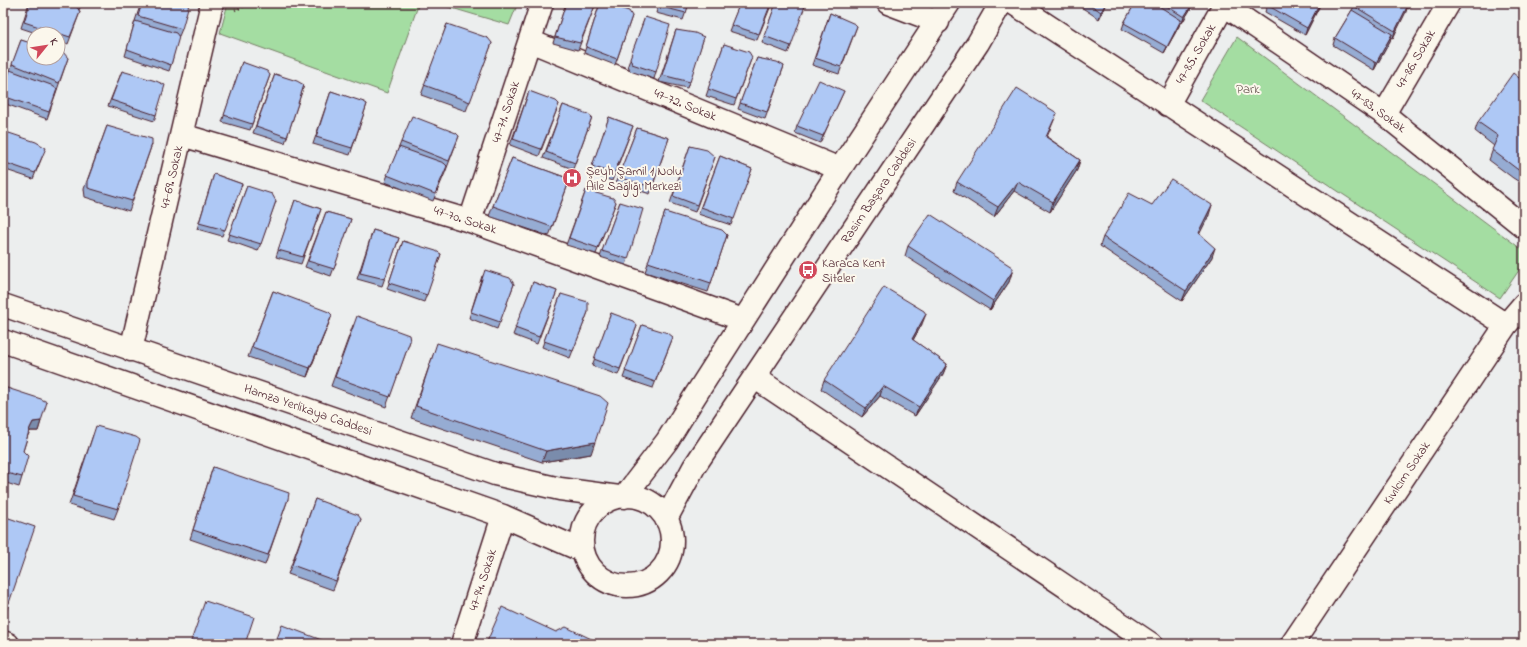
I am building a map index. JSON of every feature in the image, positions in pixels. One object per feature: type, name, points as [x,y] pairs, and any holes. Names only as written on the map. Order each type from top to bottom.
[{"type":"street","name":"47-69. Sokak","points":[[131,350],[212,3]]},
{"type":"street","name":"47-71. Sokak","points":[[470,221],[542,3]]},
{"type":"street","points":[[888,3],[938,22]]},
{"type":"street","points":[[622,497],[668,441],[699,389],[840,169],[938,22],[949,3]]},
{"type":"street","name":"Rasim Başara Caddesi","points":[[666,519],[694,467],[978,43],[1001,3]]},
{"type":"street","points":[[1013,3],[1506,325]]},
{"type":"street","name":"47-86. Sokak","points":[[1384,114],[1449,3]]},
{"type":"street","name":"47-85. Sokak","points":[[1168,105],[1225,4]]},
{"type":"street","name":"47-83. Sokak","points":[[1225,4],[1384,114],[1524,227]]},
{"type":"street","name":"47-72. Sokak","points":[[530,41],[840,169]]},
{"type":"street","name":"47-70. Sokak","points":[[182,135],[470,221],[744,320]]},
{"type":"street","name":"Kıvılcım Sokak","points":[[1292,644],[1506,325],[1524,304]]},
{"type":"street","name":"Hamza Yerlikaya Caddesi","points":[[3,305],[495,474],[560,489],[622,497]]},
{"type":"street","points":[[3,341],[503,516],[583,551]]},
{"type":"street","points":[[754,377],[1151,644]]},
{"type":"street","points":[[622,497],[632,497],[646,501],[656,507],[666,519],[670,528],[672,543],[669,557],[656,576],[644,583],[621,586],[601,578],[590,568],[583,551],[583,532],[588,519],[597,507],[609,500],[622,497]]},
{"type":"street","name":"47-94. Sokak","points":[[462,644],[503,516]]},
{"type":"street","points":[[3,642],[8,644]]},
{"type":"green space","points":[[228,3],[419,3],[387,93],[220,33]]},
{"type":"green space","points":[[435,3],[518,3],[509,25]]},
{"type":"green space","name":"Park","points":[[1237,37],[1524,251],[1524,263],[1500,298],[1200,100]]},
{"type":"building","points":[[30,3],[66,3],[77,7],[80,12],[70,37],[66,36],[66,26],[36,26],[24,22]]},
{"type":"building","points":[[142,3],[189,4],[182,29],[138,16]]},
{"type":"building","points":[[566,3],[596,3],[580,43],[555,37]]},
{"type":"building","points":[[600,3],[629,11],[632,16],[617,59],[586,47]]},
{"type":"building","points":[[659,3],[689,3],[686,13],[658,6]]},
{"type":"building","points":[[740,3],[771,3],[759,34],[731,25]]},
{"type":"building","points":[[776,3],[806,3],[791,46],[764,36]]},
{"type":"building","points":[[1088,3],[1106,3],[1101,12]]},
{"type":"building","points":[[1135,3],[1154,3],[1181,20],[1167,47],[1124,23]]},
{"type":"building","points":[[1162,3],[1193,3],[1184,17]]},
{"type":"building","points":[[1268,3],[1320,3],[1307,28],[1267,5]]},
{"type":"building","points":[[1356,3],[1405,3],[1408,5],[1395,31],[1354,6]]},
{"type":"building","points":[[1352,10],[1392,34],[1376,63],[1335,38]]},
{"type":"building","points":[[830,13],[857,26],[841,67],[815,58]]},
{"type":"building","points":[[645,17],[670,25],[656,72],[632,64],[630,58]]},
{"type":"building","points":[[135,21],[176,33],[179,37],[171,65],[127,49]]},
{"type":"building","points":[[447,24],[488,38],[492,43],[470,102],[424,85]]},
{"type":"building","points":[[676,30],[695,33],[704,37],[690,82],[662,75]]},
{"type":"building","points":[[21,40],[26,42],[26,66],[65,66],[59,83],[12,64]]},
{"type":"building","points":[[724,44],[749,52],[752,57],[736,99],[708,89]]},
{"type":"building","points":[[757,58],[777,62],[784,66],[767,112],[740,103]]},
{"type":"building","points":[[242,62],[267,71],[270,75],[252,124],[224,115]]},
{"type":"building","points":[[10,70],[51,85],[57,89],[49,112],[3,96]]},
{"type":"building","points":[[122,71],[165,85],[156,115],[111,100]]},
{"type":"building","points":[[1513,73],[1524,82],[1524,173],[1492,150],[1498,136],[1478,122]]},
{"type":"building","points":[[275,74],[297,81],[304,85],[287,137],[256,126]]},
{"type":"building","points":[[819,80],[844,91],[823,136],[797,126]]},
{"type":"building","points":[[1017,88],[1057,113],[1046,137],[1080,160],[1053,202],[1018,182],[998,207],[957,182]]},
{"type":"building","points":[[331,91],[367,104],[352,148],[316,137]]},
{"type":"building","points":[[529,91],[556,101],[559,104],[541,149],[513,139]]},
{"type":"building","points":[[563,105],[588,114],[592,117],[575,163],[546,152]]},
{"type":"building","points":[[412,116],[456,133],[459,136],[449,161],[401,142]]},
{"type":"building","points":[[609,117],[633,126],[614,174],[592,166]]},
{"type":"building","points":[[107,126],[152,139],[152,144],[132,201],[88,188],[88,179]]},
{"type":"building","points":[[637,128],[669,138],[652,187],[618,177]]},
{"type":"building","points":[[3,131],[36,142],[46,148],[35,173],[3,162]]},
{"type":"building","points":[[690,146],[707,150],[715,157],[697,205],[673,196]]},
{"type":"building","points":[[399,147],[444,163],[447,166],[435,194],[387,175]]},
{"type":"building","points":[[720,156],[752,169],[734,219],[701,207]]},
{"type":"building","points":[[512,158],[570,179],[552,227],[493,206]]},
{"type":"building","points":[[214,174],[242,184],[225,230],[199,223]]},
{"type":"building","points":[[1171,179],[1212,205],[1198,233],[1215,248],[1186,291],[1103,237],[1129,193],[1152,205]]},
{"type":"building","points":[[247,186],[272,194],[276,201],[261,244],[229,234]]},
{"type":"building","points":[[586,190],[613,198],[616,202],[598,248],[569,238]]},
{"type":"building","points":[[295,200],[321,209],[303,257],[278,250]]},
{"type":"building","points":[[620,202],[643,209],[628,259],[602,251]]},
{"type":"building","points":[[326,212],[351,219],[334,269],[308,261]]},
{"type":"building","points":[[665,212],[722,230],[727,235],[711,283],[648,262]]},
{"type":"building","points":[[930,214],[1012,267],[1012,272],[993,301],[908,246]]},
{"type":"building","points":[[373,230],[399,238],[385,279],[360,273]]},
{"type":"building","points":[[403,241],[436,251],[441,254],[427,295],[389,283]]},
{"type":"building","points":[[485,270],[510,278],[514,284],[500,322],[471,312]]},
{"type":"building","points":[[533,282],[557,291],[539,337],[515,328]]},
{"type":"building","points":[[884,287],[924,311],[926,314],[912,339],[947,364],[919,407],[883,386],[866,408],[824,380]]},
{"type":"building","points":[[273,291],[329,312],[332,315],[310,368],[252,347]]},
{"type":"building","points":[[561,294],[588,302],[588,312],[573,351],[544,341]]},
{"type":"building","points":[[611,313],[633,321],[637,326],[620,369],[594,359]]},
{"type":"building","points":[[357,316],[409,335],[410,341],[390,397],[335,377]]},
{"type":"building","points":[[642,325],[668,333],[673,337],[655,382],[625,371]]},
{"type":"building","points":[[437,343],[600,396],[608,403],[595,442],[546,451],[416,406]]},
{"type":"building","points":[[4,387],[47,402],[41,421],[33,422],[30,428],[23,451],[28,456],[22,477],[3,472]]},
{"type":"building","points":[[96,426],[136,437],[140,440],[118,509],[73,496]]},
{"type":"building","points":[[213,467],[289,493],[268,555],[193,530]]},
{"type":"building","points":[[315,499],[358,515],[361,519],[336,581],[292,565]]},
{"type":"building","points":[[3,516],[35,527],[9,603],[3,601]]},
{"type":"building","points":[[205,601],[254,617],[245,644],[190,644]]},
{"type":"building","points":[[502,607],[556,632],[566,627],[602,644],[486,644]]},
{"type":"building","points":[[282,625],[332,644],[275,644]]},
{"type":"place","name":"Şeyh Şamil 1 Nolu Aile Sağlığı Merkezi","points":[[572,178]]},
{"type":"place","name":"Karaca Kent Siteler","points":[[808,270]]}]
